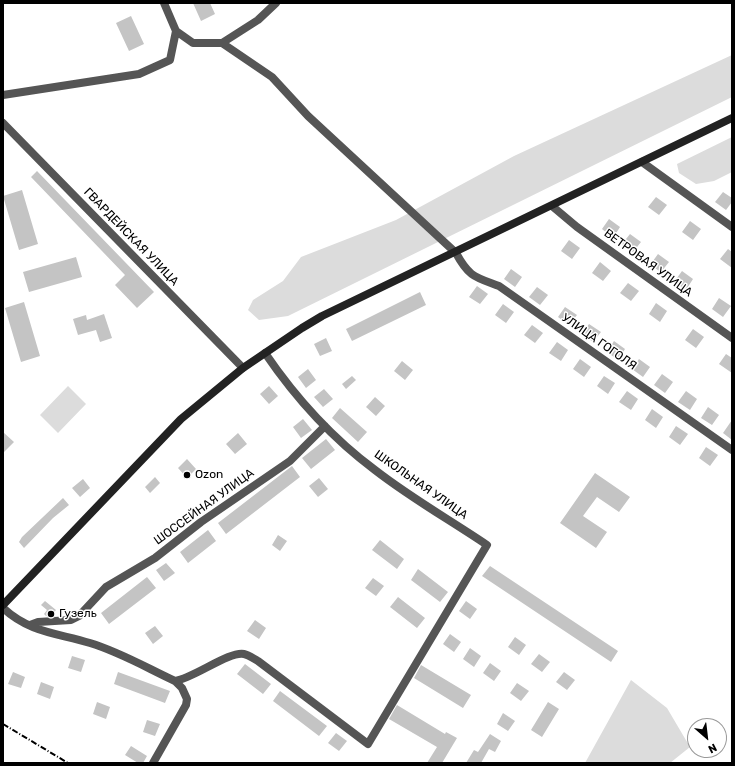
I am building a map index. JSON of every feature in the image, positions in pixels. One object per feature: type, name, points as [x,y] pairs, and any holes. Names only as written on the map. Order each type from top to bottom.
[{"type":"main road","points":[[3,606],[181,419],[243,368],[265,353],[322,316],[456,253],[732,118]]},
{"type":"street","points":[[3,95],[139,74],[170,60],[176,32],[164,3]]},
{"type":"street","points":[[176,32],[193,43],[222,42],[258,20],[276,3]]},
{"type":"street","name":"УЛИЦА ГОГОЛЯ","points":[[222,42],[272,77],[308,116],[456,253],[465,269],[473,276],[499,286],[732,450]]},
{"type":"street","name":"ГВАРДЕЙСКАЯ УЛИЦА","points":[[3,123],[243,368]]},
{"type":"street","points":[[642,162],[732,227]]},
{"type":"street","name":"ВЕТРОВАЯ УЛИЦА","points":[[552,206],[584,232],[732,338]]},
{"type":"street","name":"ШКОЛЬНАЯ УЛИЦА","points":[[175,681],[194,675],[226,658],[239,654],[245,654],[258,661],[368,744],[487,545],[375,470],[325,426],[284,382],[265,353]]},
{"type":"street","name":"ШОССЕЙНАЯ УЛИЦА","points":[[30,626],[38,622],[71,620],[79,616],[106,587],[155,558],[201,522],[290,461],[325,426]]},
{"type":"street","points":[[3,606],[13,617],[43,632],[90,643],[110,650],[175,681],[182,688],[187,699],[157,761]]},
{"type":"shaded area","points":[[732,55],[732,97],[288,316],[259,320],[248,310],[253,300],[283,281],[301,257],[396,220],[514,156]]},
{"type":"shaded area","points":[[732,137],[732,172],[714,181],[696,184],[679,173],[677,164]]},
{"type":"shaded area","points":[[68,386],[86,404],[58,433],[40,415]]},
{"type":"shaded area","points":[[631,680],[667,708],[687,742],[687,749],[670,763],[585,763]]},
{"type":"building","points":[[193,3],[210,3],[215,14],[201,21]]},
{"type":"building","points":[[131,16],[144,44],[129,51],[116,23]]},
{"type":"building","points":[[37,171],[154,292],[137,308],[115,285],[125,275],[31,177]]},
{"type":"building","points":[[22,190],[38,244],[19,250],[3,196]]},
{"type":"building","points":[[723,192],[732,198],[732,202],[726,210],[715,202]]},
{"type":"building","points":[[656,197],[667,205],[659,215],[648,207]]},
{"type":"building","points":[[609,219],[620,227],[613,238],[602,229]]},
{"type":"building","points":[[690,221],[701,229],[693,240],[682,232]]},
{"type":"building","points":[[630,234],[641,242],[633,252],[622,244]]},
{"type":"building","points":[[569,240],[580,248],[572,259],[561,251]]},
{"type":"building","points":[[728,249],[732,252],[732,268],[720,259]]},
{"type":"building","points":[[658,254],[669,262],[661,272],[650,265]]},
{"type":"building","points":[[76,257],[82,277],[29,292],[23,272]]},
{"type":"building","points":[[600,262],[611,271],[603,281],[592,273]]},
{"type":"building","points":[[511,269],[522,277],[515,287],[504,279]]},
{"type":"building","points":[[682,271],[693,279],[686,290],[674,282]]},
{"type":"building","points":[[628,283],[639,291],[631,301],[620,293]]},
{"type":"building","points":[[477,286],[488,294],[480,304],[469,297]]},
{"type":"building","points":[[537,287],[548,295],[540,305],[529,297]]},
{"type":"building","points":[[420,292],[426,305],[352,341],[346,329]]},
{"type":"building","points":[[719,298],[731,306],[723,317],[712,309]]},
{"type":"building","points":[[24,302],[40,356],[21,362],[5,308]]},
{"type":"building","points":[[656,303],[667,311],[660,322],[649,314]]},
{"type":"building","points":[[503,304],[514,312],[506,323],[495,315]]},
{"type":"building","points":[[565,307],[577,315],[569,325],[558,317]]},
{"type":"building","points":[[104,314],[112,338],[100,342],[96,330],[78,335],[73,319],[86,315],[87,320]]},
{"type":"building","points":[[589,324],[601,332],[593,342],[582,334]]},
{"type":"building","points":[[532,325],[543,333],[535,343],[524,335]]},
{"type":"building","points":[[693,329],[704,337],[696,348],[685,340]]},
{"type":"building","points":[[326,338],[332,351],[320,356],[314,344]]},
{"type":"building","points":[[614,341],[625,349],[618,360],[607,352]]},
{"type":"building","points":[[557,342],[568,350],[561,361],[549,353]]},
{"type":"building","points":[[726,354],[732,358],[732,373],[719,364]]},
{"type":"building","points":[[580,359],[591,367],[584,377],[573,369]]},
{"type":"building","points":[[639,359],[650,367],[643,377],[632,369]]},
{"type":"building","points":[[402,361],[413,370],[405,380],[394,371]]},
{"type":"building","points":[[308,369],[316,380],[306,388],[298,377]]},
{"type":"building","points":[[662,374],[673,382],[665,393],[654,385]]},
{"type":"building","points":[[352,376],[356,380],[346,389],[342,384]]},
{"type":"building","points":[[604,376],[615,383],[608,394],[597,386]]},
{"type":"building","points":[[269,386],[278,396],[269,404],[260,394]]},
{"type":"building","points":[[324,389],[333,399],[323,407],[314,397]]},
{"type":"building","points":[[627,391],[638,399],[631,410],[619,402]]},
{"type":"building","points":[[686,391],[697,399],[690,410],[678,402]]},
{"type":"building","points":[[375,397],[385,406],[376,416],[366,407]]},
{"type":"building","points":[[708,407],[719,415],[712,425],[701,418]]},
{"type":"building","points":[[340,408],[367,432],[358,442],[332,418]]},
{"type":"building","points":[[652,409],[663,417],[656,428],[645,420]]},
{"type":"building","points":[[303,419],[312,430],[301,438],[293,427]]},
{"type":"building","points":[[732,420],[732,440],[723,433]]},
{"type":"building","points":[[676,426],[688,434],[680,445],[669,437]]},
{"type":"building","points":[[3,432],[14,442],[3,453]]},
{"type":"building","points":[[238,433],[247,444],[235,454],[226,444]]},
{"type":"building","points":[[326,439],[335,450],[311,469],[302,458]]},
{"type":"building","points":[[706,447],[718,455],[710,466],[699,458]]},
{"type":"building","points":[[187,459],[196,469],[187,478],[178,468]]},
{"type":"building","points":[[292,466],[300,477],[226,534],[218,523]]},
{"type":"building","points":[[595,473],[630,497],[619,512],[597,497],[583,516],[607,532],[596,548],[560,523]]},
{"type":"building","points":[[155,477],[160,483],[150,493],[145,487]]},
{"type":"building","points":[[319,478],[328,489],[318,497],[309,486]]},
{"type":"building","points":[[83,479],[90,488],[80,497],[72,488]]},
{"type":"building","points":[[63,498],[69,505],[53,518],[24,548],[19,542],[22,537]]},
{"type":"building","points":[[208,530],[216,541],[188,563],[180,552]]},
{"type":"building","points":[[278,535],[287,541],[280,551],[272,545]]},
{"type":"building","points":[[380,540],[404,559],[397,569],[372,550]]},
{"type":"building","points":[[166,563],[175,573],[164,581],[156,570]]},
{"type":"building","points":[[490,566],[618,651],[611,662],[482,576]]},
{"type":"building","points":[[418,569],[448,592],[440,602],[411,580]]},
{"type":"building","points":[[147,577],[156,588],[109,624],[101,613]]},
{"type":"building","points":[[373,578],[384,586],[376,596],[365,588]]},
{"type":"building","points":[[398,597],[425,618],[417,628],[390,607]]},
{"type":"building","points":[[45,601],[56,610],[51,616],[46,616],[44,614],[47,610],[41,605]]},
{"type":"building","points":[[466,601],[477,609],[470,619],[459,611]]},
{"type":"building","points":[[255,620],[266,628],[259,639],[247,631]]},
{"type":"building","points":[[155,626],[163,636],[153,644],[145,633]]},
{"type":"building","points":[[450,634],[461,642],[454,652],[443,644]]},
{"type":"building","points":[[515,637],[526,645],[519,655],[508,647]]},
{"type":"building","points":[[470,648],[481,656],[474,667],[463,659]]},
{"type":"building","points":[[539,654],[550,662],[542,672],[531,664]]},
{"type":"building","points":[[72,656],[85,660],[81,672],[68,668]]},
{"type":"building","points":[[490,663],[501,671],[494,681],[483,673]]},
{"type":"building","points":[[245,664],[271,684],[263,694],[237,674]]},
{"type":"building","points":[[421,665],[471,695],[463,708],[414,678]]},
{"type":"building","points":[[13,672],[25,677],[21,688],[8,684]]},
{"type":"building","points":[[118,672],[170,691],[165,703],[114,684]]},
{"type":"building","points":[[564,672],[575,680],[567,690],[556,682]]},
{"type":"building","points":[[41,682],[54,687],[50,699],[37,694]]},
{"type":"building","points":[[517,683],[529,691],[521,701],[510,693]]},
{"type":"building","points":[[280,691],[327,726],[319,736],[273,701]]},
{"type":"building","points":[[97,702],[110,707],[106,719],[93,714]]},
{"type":"building","points":[[548,702],[559,709],[542,737],[531,730]]},
{"type":"building","points":[[397,705],[445,734],[446,732],[457,738],[442,763],[427,763],[437,747],[389,719]]},
{"type":"building","points":[[503,713],[515,721],[508,731],[497,724]]},
{"type":"building","points":[[147,720],[160,724],[155,736],[143,732]]},
{"type":"building","points":[[336,733],[347,741],[339,751],[328,743]]},
{"type":"building","points":[[490,734],[501,741],[495,752],[489,749],[481,763],[466,763],[474,750],[478,752]]},
{"type":"building","points":[[131,746],[147,756],[143,763],[138,763],[125,755]]},
{"type":"railway","points":[[3,724],[68,763]]},
{"type":"place","name":"Ozon","points":[[187,475]]},
{"type":"place","name":"Гузель","points":[[51,614]]}]
